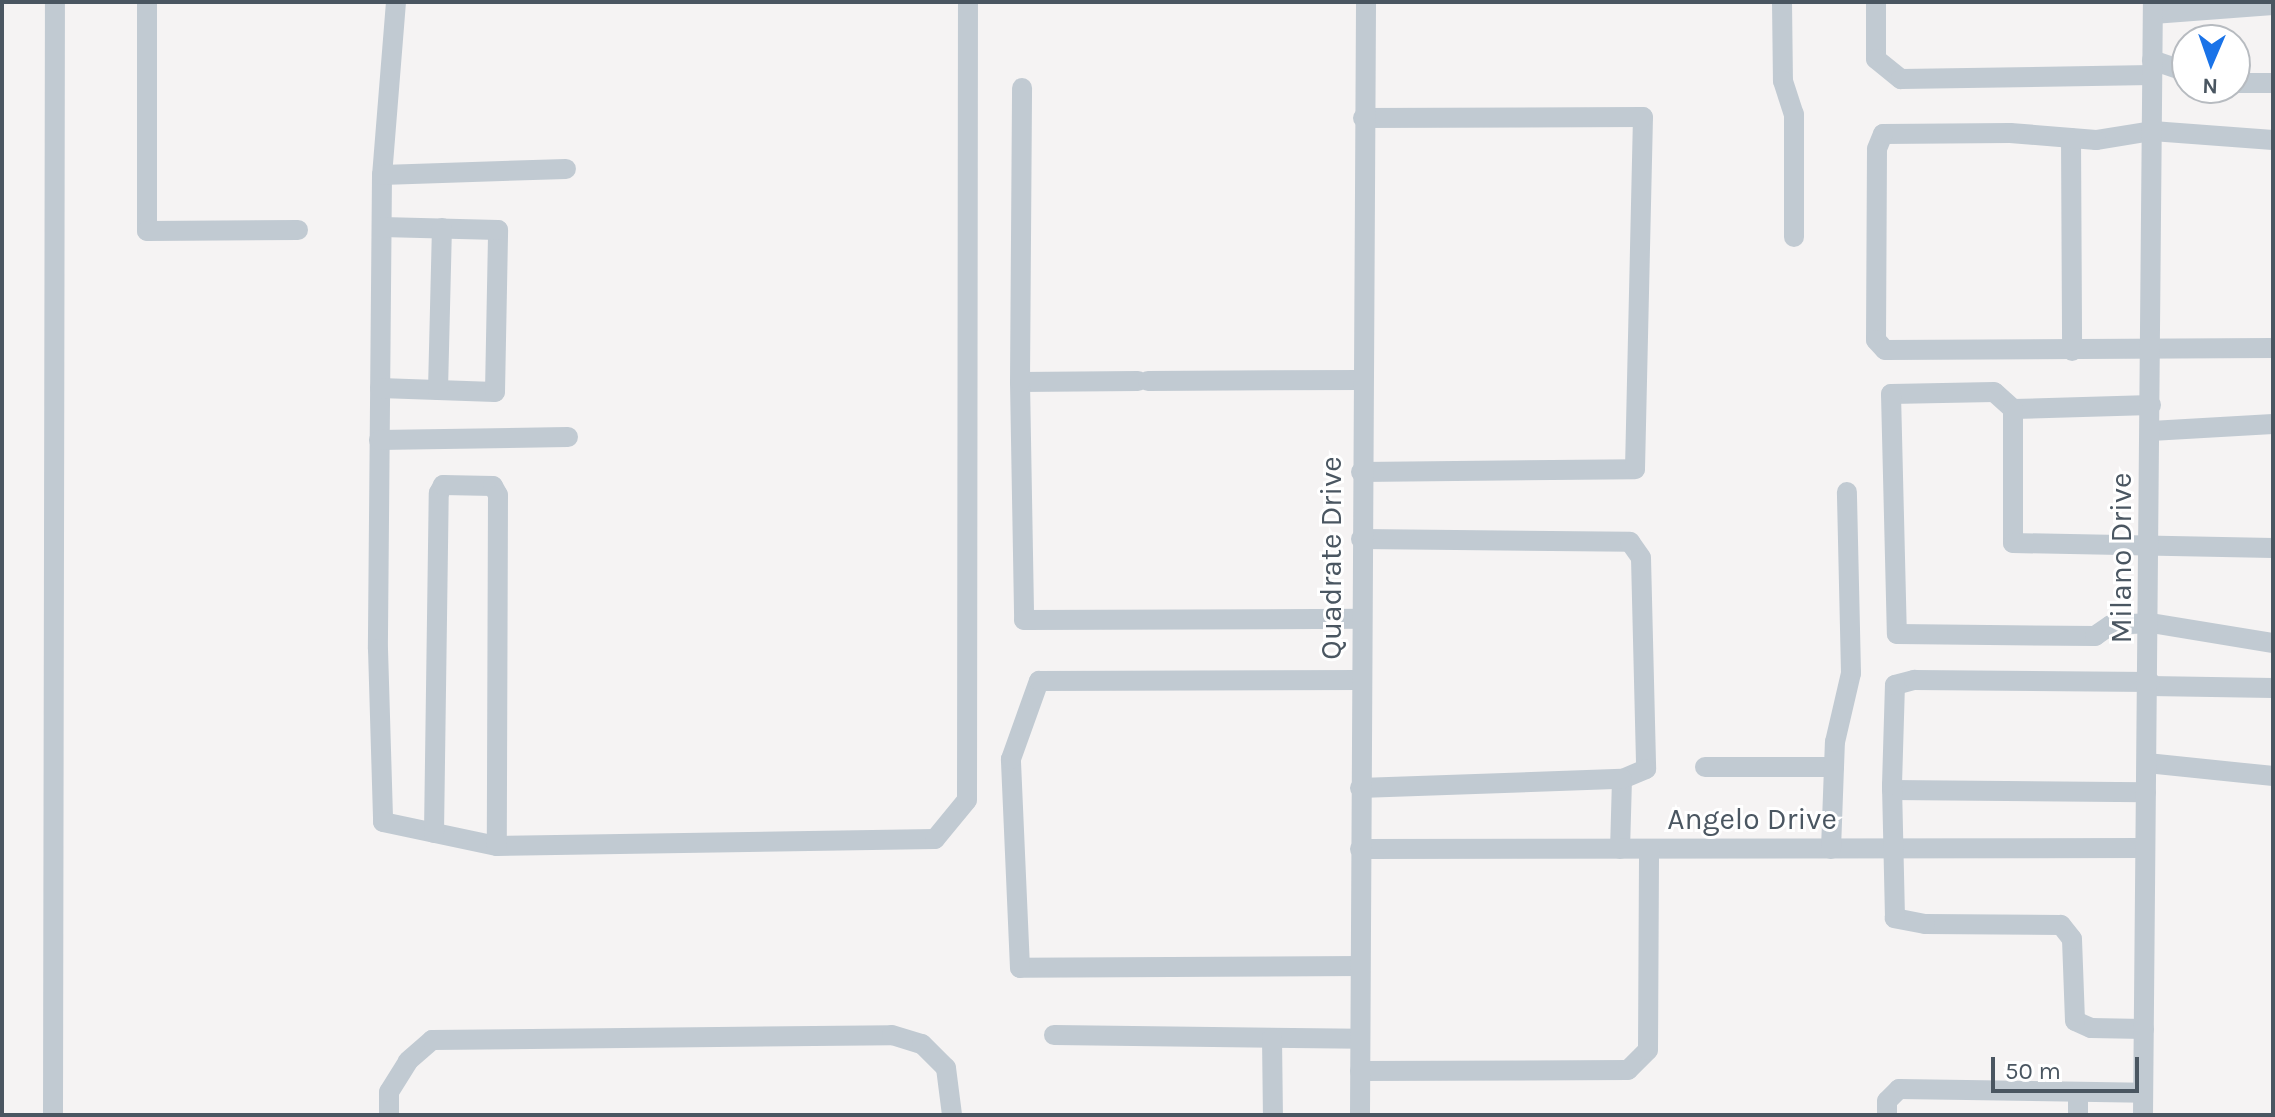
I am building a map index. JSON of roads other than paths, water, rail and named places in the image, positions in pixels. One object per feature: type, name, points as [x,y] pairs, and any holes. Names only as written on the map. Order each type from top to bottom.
[{"type":"street","points":[[53,1115],[55,2]]},
{"type":"street","points":[[147,2],[147,231],[298,230]]},
{"type":"street","points":[[396,2],[382,175],[379,440],[383,822],[497,846],[935,839],[967,800],[968,2]]},
{"type":"street","name":"Quadrate Drive","points":[[1360,1115],[1361,472],[1366,2]]},
{"type":"street","points":[[1782,2],[1783,81],[1794,114],[1794,237]]},
{"type":"street","points":[[1876,2],[1876,59],[1901,79],[2152,67],[2171,70]]},
{"type":"street","points":[[2153,8],[2273,5]]},
{"type":"street","name":"Milano Drive","points":[[2143,1115],[2144,848],[2151,623],[2153,8]]},
{"type":"street","points":[[2251,83],[2273,83]]},
{"type":"street","points":[[1022,88],[1020,382],[1024,620],[1361,619]]},
{"type":"street","points":[[1361,472],[1635,469],[1643,117],[1363,118]]},
{"type":"street","points":[[2273,140],[2152,131],[2096,140],[1883,134],[1877,149],[1876,340],[1885,350],[2273,348]]},
{"type":"street","points":[[2071,138],[2072,351]]},
{"type":"street","points":[[382,175],[566,169]]},
{"type":"street","points":[[380,388],[495,392],[498,230],[382,227]]},
{"type":"street","points":[[438,390],[442,228]]},
{"type":"street","points":[[1020,382],[1362,380]]},
{"type":"street","points":[[2151,405],[2013,409],[1994,392],[1891,394],[1897,634],[2095,636],[2111,625],[2151,623],[2273,643]]},
{"type":"street","points":[[2013,409],[2013,543],[2273,548]]},
{"type":"street","points":[[2151,431],[2273,424]]},
{"type":"street","points":[[379,440],[568,437]]},
{"type":"street","points":[[434,833],[439,493],[443,485],[493,486],[498,495],[497,846]]},
{"type":"street","points":[[1831,849],[1834,767],[1851,673],[1847,492]]},
{"type":"street","points":[[1360,788],[1622,779],[1646,769],[1641,558],[1630,542],[1361,539]]},
{"type":"street","points":[[1360,680],[1039,681],[1011,759],[1020,968],[1360,966]]},
{"type":"street","points":[[2144,1029],[2091,1028],[2075,1021],[2072,939],[2061,925],[1925,924],[1895,918],[1892,790],[1895,685],[1914,680],[2273,688]]},
{"type":"street","points":[[2147,763],[2273,776]]},
{"type":"street","points":[[1705,767],[1834,767]]},
{"type":"street","points":[[1620,849],[1622,779]]},
{"type":"street","points":[[1892,790],[2146,792]]},
{"type":"street","name":"Angelo Drive","points":[[1360,849],[2144,848]]},
{"type":"street","points":[[1360,1071],[1628,1070],[1648,1050],[1649,849]]},
{"type":"street","points":[[389,1115],[389,1092],[408,1061],[432,1040],[892,1035],[922,1044],[946,1068],[952,1115]]},
{"type":"street","points":[[1054,1035],[1360,1039]]},
{"type":"street","points":[[1272,1038],[1273,1115]]},
{"type":"street","points":[[1887,1115],[1887,1101],[1899,1089],[2143,1093]]},
{"type":"street","points":[[2078,1092],[2078,1115]]}]
